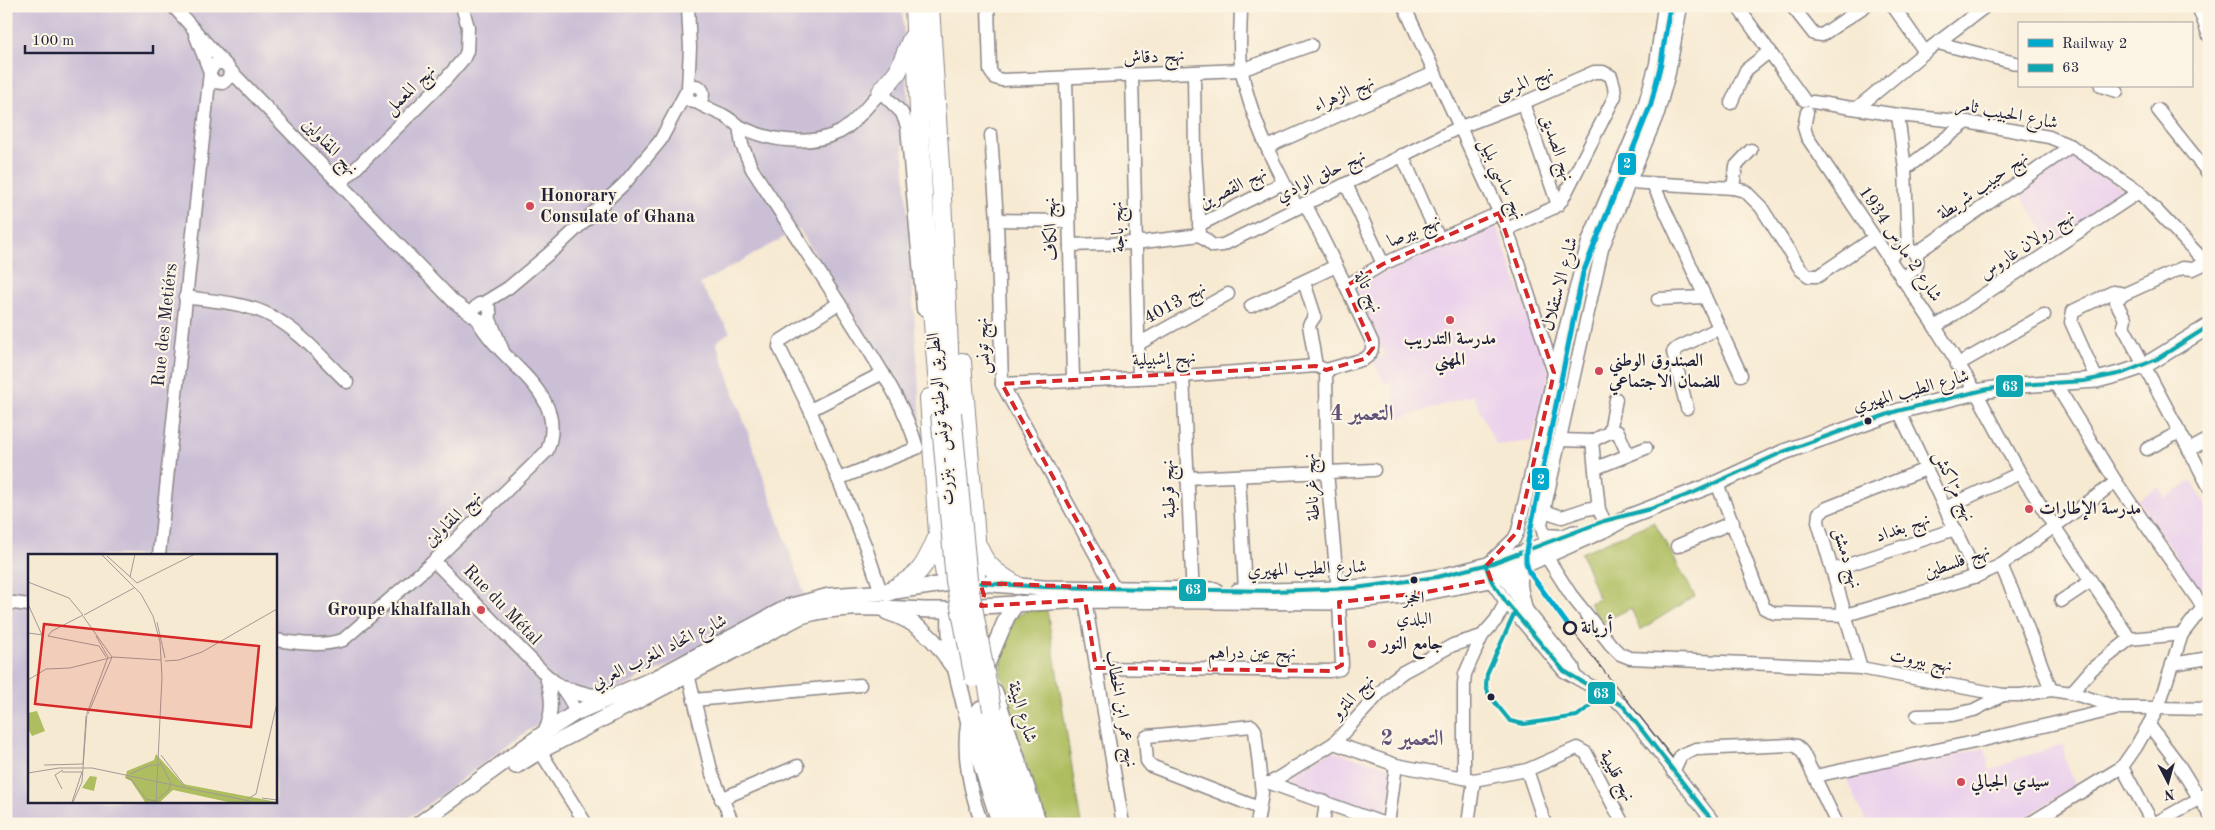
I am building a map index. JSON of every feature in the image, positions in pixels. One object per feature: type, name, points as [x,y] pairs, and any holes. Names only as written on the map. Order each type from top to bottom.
[{"type":"highway","name":"الطريق الوطنية تونس - بنزرت","points":[[914,6],[923,193],[946,413]]},
{"type":"highway","name":"الطريق الوطنية تونس - بنزرت","points":[[930,6],[941,176],[946,413],[955,580],[980,713],[997,771],[1016,824]]},
{"type":"highway","points":[[881,92],[903,62],[915,28]]},
{"type":"highway","points":[[941,176],[949,219],[953,257],[978,581]]},
{"type":"highway","points":[[923,193],[923,309],[938,534],[945,582]]},
{"type":"highway","points":[[885,592],[907,582],[921,570],[938,534]]},
{"type":"highway","points":[[976,539],[982,558],[995,572],[1016,586]]},
{"type":"highway","name":"الطريق الوطنية تونس - بنزرت","points":[[980,713],[1028,824]]},
{"type":"main road","name":"شارع الطيب المهيري","points":[[1494,571],[1604,520],[1626,518],[1717,483],[1784,452],[1899,411],[1976,392],[2018,385],[2097,380],[2144,366],[2209,326]]},
{"type":"main road","name":"شارع الطيب المهيري","points":[[978,581],[1016,586],[1114,588],[1193,595],[1339,596],[1419,580],[1525,566],[1546,556],[1604,520]]},
{"type":"main road","points":[[1524,607],[1519,582],[1520,573],[1525,566]]},
{"type":"main road","points":[[964,574],[978,581],[984,595],[980,607],[974,613],[966,616],[958,616],[949,611],[941,598],[945,582],[951,577],[964,574]]},
{"type":"main road","name":"شارع اتحاد المغرب العربي","points":[[420,824],[544,732],[575,713],[658,677],[788,608],[829,596],[885,592],[945,582]]},
{"type":"main road","name":"شارع الطيب المهيري","points":[[980,607],[1245,591],[1339,596]]},
{"type":"main road","points":[[988,662],[1007,617],[1017,604]]},
{"type":"main road","name":"شارع البيئة","points":[[980,607],[979,617],[999,707],[1039,824]]},
{"type":"main road","points":[[871,608],[900,616],[928,634],[942,649],[980,713],[983,774],[1000,824]]},
{"type":"main road","name":"شارع اتحاد المغرب العربي","points":[[436,824],[540,751],[801,616],[830,609],[871,608],[949,611]]},
{"type":"main road","points":[[949,611],[949,632],[956,674]]},
{"type":"main road","points":[[564,688],[590,696],[604,697],[621,694]]},
{"type":"main road","points":[[540,751],[556,739],[575,713]]},
{"type":"street","name":"نهج المقاولين","points":[[173,6],[228,67],[341,182],[454,302],[482,312],[489,340],[546,402],[551,413],[552,437],[543,456],[434,561],[342,640],[330,644],[316,645],[276,640]]},
{"type":"street","name":"نهج المعمل","points":[[341,182],[452,74],[464,58],[467,51],[468,27],[462,6]]},
{"type":"street","points":[[482,312],[591,216],[625,183],[653,152],[667,126],[693,93],[688,6]]},
{"type":"street","name":"نهج دقاش","points":[[988,6],[990,70],[995,78],[1002,80],[1241,70],[1311,45]]},
{"type":"street","name":"نهج تالة","points":[[1240,6],[1241,70],[1252,111],[1283,183],[1301,205],[1336,266],[1372,342],[1373,348],[1369,356],[1364,359],[1321,368]]},
{"type":"street","name":"نهج ساسي بليل","points":[[1404,6],[1458,128],[1507,229],[1554,372]]},
{"type":"street","name":"شارع الاستقلال","points":[[1494,571],[1518,530],[1554,372],[1589,240],[1641,117],[1656,64],[1664,6]]},
{"type":"street","name":"شارع الاستقلال","points":[[1566,536],[1544,535],[1541,524],[1602,249],[1658,113],[1669,73],[1681,6]]},
{"type":"street","points":[[1737,6],[1808,105]]},
{"type":"street","points":[[1792,6],[1814,34],[1822,35],[1865,6]]},
{"type":"street","points":[[1893,6],[1925,52]]},
{"type":"street","points":[[1857,108],[1925,52],[1986,6]]},
{"type":"street","points":[[2198,6],[2209,36]]},
{"type":"street","name":"نهج المقاولين","points":[[191,25],[216,78],[251,91]]},
{"type":"street","points":[[1938,43],[2018,64]]},
{"type":"street","points":[[1731,103],[1746,70],[1770,51]]},
{"type":"street","points":[[217,63],[228,67],[229,78],[216,78],[217,63]]},
{"type":"street","name":"نهج المرسى","points":[[1458,128],[1523,103],[1594,72],[1603,72],[1610,76],[1615,96],[1558,205]]},
{"type":"street","points":[[1194,73],[1200,230]]},
{"type":"street","name":"نهج الزهراء","points":[[1268,148],[1434,73]]},
{"type":"street","name":"نهج باجة","points":[[1132,76],[1135,243],[1140,343],[1139,378]]},
{"type":"street","name":"Rue des Metiérs","points":[[159,554],[206,99],[216,78]]},
{"type":"street","name":"نهج الكاف","points":[[1066,78],[1073,379]]},
{"type":"street","points":[[2107,88],[2117,91]]},
{"type":"street","points":[[693,93],[740,126],[778,138],[814,140],[840,131],[881,92],[902,113],[907,126],[923,309]]},
{"type":"street","name":"نهج الصديق","points":[[1523,103],[1558,205]]},
{"type":"street","name":"شارع الحبيب ثامر","points":[[1808,105],[1857,108],[1898,115],[1967,122],[2049,136],[2071,146],[2139,192],[2207,264]]},
{"type":"street","name":"شارع 2 مارس 1934","points":[[1808,105],[1804,127],[1808,137],[1976,392],[2020,473],[2130,639]]},
{"type":"street","points":[[2158,110],[2209,174]]},
{"type":"street","points":[[1898,115],[1912,251],[1918,258],[1916,268],[1902,279]]},
{"type":"street","points":[[1905,169],[1967,122]]},
{"type":"street","points":[[740,126],[746,158],[883,373],[904,414],[917,448],[924,456],[933,458]]},
{"type":"street","name":"نهج حلق الوادي","points":[[1200,230],[1213,246],[1223,245],[1458,128]]},
{"type":"street","name":"نهج تونس","points":[[991,135],[997,220],[1002,384],[1114,588]]},
{"type":"street","name":"نهج حبيب شريطة","points":[[1888,258],[1898,251],[1912,251],[2071,146]]},
{"type":"street","points":[[1733,188],[1736,166],[1751,150]]},
{"type":"street","points":[[1402,155],[1439,239]]},
{"type":"street","points":[[1629,182],[1733,188],[1745,191],[1761,207],[1801,270],[1809,276],[1818,276],[1874,238]]},
{"type":"street","name":"نهج القصرين","points":[[1070,245],[1135,243],[1200,230],[1283,183]]},
{"type":"street","points":[[1346,184],[1383,264]]},
{"type":"street","points":[[1654,184],[1741,375]]},
{"type":"street","name":"نهج رولان غاروس","points":[[1934,327],[2139,192]]},
{"type":"street","points":[[1507,229],[1558,205]]},
{"type":"street","name":"نهج بيرصا","points":[[1346,286],[1383,264],[1499,213]]},
{"type":"street","points":[[997,220],[1068,221]]},
{"type":"street","points":[[2207,264],[2193,269],[2182,268],[2116,299],[2116,302],[2124,319],[2123,326],[2209,487]]},
{"type":"street","points":[[1251,306],[1336,266]]},
{"type":"street","name":"نهج غرناطة","points":[[1304,282],[1315,316],[1309,324],[1321,368],[1327,472],[1339,596]]},
{"type":"street","points":[[2097,380],[2071,322],[2072,314],[2073,311],[2113,292],[2120,293],[2122,296]]},
{"type":"street","name":"نهج 4013","points":[[1140,343],[1228,294]]},
{"type":"street","points":[[185,297],[244,306],[284,323],[347,382]]},
{"type":"street","points":[[1658,299],[1706,297]]},
{"type":"street","points":[[840,303],[779,344],[780,351],[810,410],[885,592]]},
{"type":"street","points":[[1957,365],[2044,315]]},
{"type":"street","points":[[1687,408],[1673,352],[1720,328]]},
{"type":"street","name":"نهج إشبيلية","points":[[1002,384],[1321,368]]},
{"type":"street","points":[[810,410],[883,373]]},
{"type":"street","name":"نهج قرطبة","points":[[1182,376],[1193,595]]},
{"type":"street","points":[[2029,824],[2122,767],[2158,708],[2182,634],[2206,604],[2116,482],[2055,383]]},
{"type":"street","points":[[1610,432],[1616,399]]},
{"type":"street","name":"نهج مرّاكش","points":[[1899,411],[1977,576]]},
{"type":"street","points":[[1560,440],[1592,441],[1610,432],[1618,432],[1621,434],[1628,455]]},
{"type":"street","points":[[2148,449],[2180,432]]},
{"type":"street","points":[[2189,450],[2209,440]]},
{"type":"street","points":[[1592,441],[1604,520]]},
{"type":"street","points":[[838,479],[917,448]]},
{"type":"street","points":[[1596,468],[1646,448]]},
{"type":"street","name":"نهج دمشق","points":[[1861,668],[1818,522],[1819,513],[1827,508],[1926,469]]},
{"type":"street","points":[[1186,478],[1374,470]]},
{"type":"street","points":[[1944,508],[2020,473]]},
{"type":"street","points":[[1239,476],[1245,591]]},
{"type":"street","name":"نهج فلسطين","points":[[1733,522],[1764,608],[1769,611],[1846,615],[1977,576],[2001,565],[2116,482]]},
{"type":"street","points":[[1677,546],[1733,522],[1717,483]]},
{"type":"street","points":[[1544,511],[1562,517],[1593,508],[1604,520]]},
{"type":"street","name":"نهج بغداد","points":[[1833,570],[1955,529]]},
{"type":"street","name":"نهج بيروت","points":[[1546,556],[1571,595],[1611,645],[1624,656],[1750,664],[1861,668],[2003,695],[2012,696],[2051,690],[2121,708],[2209,709]]},
{"type":"street","name":"Rue du Métal","points":[[434,561],[545,674],[564,688],[575,713]]},
{"type":"street","points":[[2001,565],[2051,690]]},
{"type":"street","points":[[1494,571],[1506,602],[1564,672],[1575,676],[1624,706],[1673,772],[1715,824]]},
{"type":"street","points":[[1494,571],[1573,667],[1575,676]]},
{"type":"street","points":[[2061,601],[2091,581]]},
{"type":"street","name":"نهج عين دراهم","points":[[1096,668],[1225,671],[1340,669],[1342,665],[1339,596]]},
{"type":"street","name":"نهج عمر ابن الخطاب","points":[[1085,600],[1126,823]]},
{"type":"street","points":[[6,602],[28,605]]},
{"type":"street","points":[[1468,824],[1469,779],[1465,674],[1482,636],[1496,620],[1506,602]]},
{"type":"street","points":[[2071,694],[2092,669],[2130,639],[2182,634]]},
{"type":"street","name":"نهج المترو","points":[[1266,783],[1334,743],[1390,682],[1403,672],[1453,645],[1482,636]]},
{"type":"street","points":[[2172,664],[2209,658]]},
{"type":"street","name":"Rue du Métal","points":[[544,732],[548,724],[552,701],[545,674]]},
{"type":"street","points":[[688,674],[710,767],[733,824]]},
{"type":"street","points":[[694,700],[860,685]]},
{"type":"street","points":[[1917,716],[1952,715],[1974,710],[2003,695]]},
{"type":"street","points":[[1816,776],[2121,708]]},
{"type":"street","points":[[980,713],[966,736],[967,771],[971,793],[982,824]]},
{"type":"street","points":[[2149,725],[2204,796],[2209,814]]},
{"type":"street","points":[[1257,824],[1266,783],[1255,730],[1252,726],[1148,736],[1145,738],[1147,761],[1151,766],[1259,808]]},
{"type":"street","points":[[1334,743],[1396,765],[1469,779],[1527,770],[1545,824]]},
{"type":"street","points":[[1673,772],[1681,755],[1696,749],[1797,746],[1816,776],[1837,824]]},
{"type":"street","name":"نهج قليبية","points":[[1527,770],[1577,748],[1586,753],[1623,824]]},
{"type":"street","points":[[540,751],[586,824]]},
{"type":"street","points":[[1266,783],[1386,824],[1396,765]]},
{"type":"street","points":[[722,799],[798,766]]},
{"type":"street","points":[[2122,767],[2153,824],[2204,796]]},
{"type":"street","points":[[1323,824],[1326,802]]},
{"type":"highlighted area","points":[[1499,213],[1554,373],[1518,531],[1486,566],[1491,580],[1421,593],[1339,602],[1342,665],[1330,671],[1096,668],[1085,600],[981,606],[984,595],[980,583],[1114,588],[1002,384],[1316,366],[1326,370],[1364,359],[1373,348],[1346,286],[1383,264]]},
{"type":"shaded area","points":[[6,6],[902,6],[909,107],[902,126],[921,423],[799,229],[700,284],[730,332],[716,342],[806,598],[617,690],[573,706],[529,730],[401,824],[6,824]]},
{"type":"shaded area","points":[[2074,156],[2130,193],[2052,243],[2019,193]]},
{"type":"shaded area","name":"مدرسة التدريب المهني","points":[[1491,225],[1498,230],[1549,372],[1532,441],[1496,445],[1473,395],[1398,419],[1392,404],[1395,403],[1392,383],[1384,383],[1373,360],[1384,356],[1356,285]]},
{"type":"shaded area","points":[[2192,481],[2209,511],[2209,584],[2200,592],[2138,500],[2159,487],[2165,498]]},
{"type":"shaded area","name":"سيدي الجبالي","points":[[2063,744],[2065,759],[2075,785],[2016,824],[1867,824],[1847,779],[1985,748],[1990,771],[2019,758]]},
{"type":"shaded area","points":[[1331,751],[1393,768],[1386,812],[1379,817],[1281,781]]},
{"type":"green space","points":[[1654,522],[1695,596],[1640,630],[1631,608],[1601,623],[1589,603],[1599,599],[1581,553]]},
{"type":"green space","points":[[1028,610],[1047,610],[1081,824],[1046,824],[1025,761],[1001,675],[1003,645],[1014,618]]},
{"type":"tram line","points":[[1570,628],[1672,757]]},
{"type":"rail line","name":"2","points":[[1570,628],[1529,572],[1526,562],[1526,551],[1583,273],[1651,104],[1661,63],[1670,6]]},
{"type":"transit line","name":"63","points":[[980,583],[1044,587],[1273,591],[1355,588],[1437,577],[1493,563],[1604,521],[1650,509],[1695,492],[1783,452],[1897,411],[1988,389],[2084,381],[2123,373],[2157,359],[2209,326]]},
{"type":"transit line","name":"63","points":[[1486,566],[1491,580],[1506,602],[1564,671],[1623,706],[1715,824]]},
{"type":"transit line","name":"63","points":[[1515,612],[1487,674],[1486,686],[1489,695],[1510,721],[1524,724],[1577,716],[1599,699],[1608,696]]},
{"type":"place","name":"Honorary Consulate of Ghana","points":[[530,206]]},
{"type":"place","name":"مدرسة التدريب المهني","points":[[1450,320]]},
{"type":"place","name":"الصندوق الوطني للضمان الاجتماعي","points":[[1599,371]]},
{"type":"place","name":"مدرسة الإطارات","points":[[2029,509]]},
{"type":"place","name":"الحجز البلدي","points":[[1414,580]]},
{"type":"place","name":"Groupe khalfallah","points":[[481,610]]},
{"type":"place","name":"أريانة","points":[[1570,628]]},
{"type":"place","name":"جامع النور","points":[[1372,644]]},
{"type":"place","name":"سيدي الجبالي","points":[[1961,782]]},
{"type":"district","name":"التعمير 4","points":[[1362,414]]},
{"type":"district","name":"التعمير 2","points":[[1412,739]]}]
